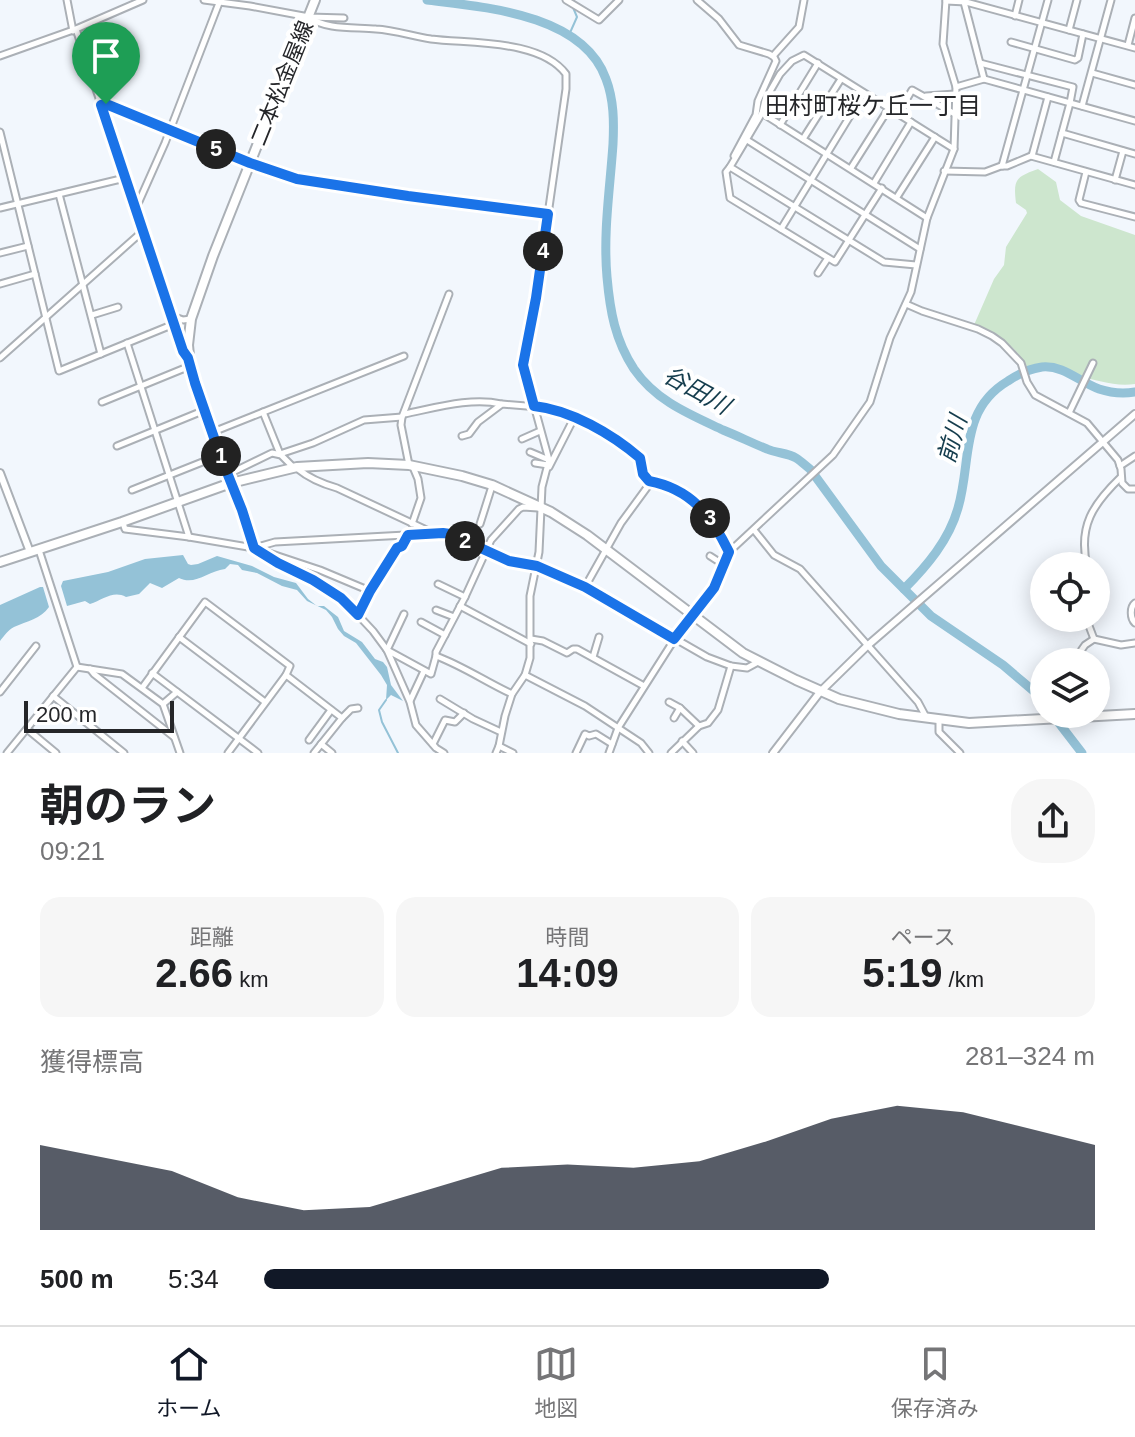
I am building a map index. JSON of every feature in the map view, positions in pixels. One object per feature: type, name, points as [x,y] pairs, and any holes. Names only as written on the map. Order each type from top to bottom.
[{"type":"main road","name":"二本松金屋線","points":[[231,483],[189,362],[191,319],[202,283],[315,0]]},
{"type":"main road","points":[[0,562],[231,483],[295,468],[357,463],[411,466],[492,485],[569,522],[743,653],[820,692],[862,706],[939,720],[980,723],[1135,714]]},
{"type":"street","points":[[67,0],[74,30],[189,362],[102,402]]},
{"type":"street","points":[[0,56],[74,30],[143,0]]},
{"type":"street","points":[[204,0],[344,18]]},
{"type":"street","points":[[566,0],[599,20],[618,0]]},
{"type":"street","points":[[697,0],[719,19],[739,45],[773,56],[776,61],[758,101],[756,115],[736,150],[732,164]]},
{"type":"street","points":[[773,56],[798,29],[804,0]]},
{"type":"street","points":[[611,748],[618,728],[674,639],[714,588],[729,552],[843,443],[870,402],[890,338],[912,288],[927,218],[954,149],[956,90],[943,44],[946,0],[964,2],[1135,48]]},
{"type":"street","points":[[1015,16],[1019,0]]},
{"type":"street","points":[[1002,166],[1048,0]]},
{"type":"street","points":[[1069,30],[1077,0]]},
{"type":"street","points":[[1082,106],[1111,0]]},
{"type":"street","points":[[964,2],[984,79]]},
{"type":"street","points":[[136,207],[170,130],[219,3]]},
{"type":"street","points":[[310,14],[313,20],[330,25],[526,49],[550,60],[566,74],[536,298],[523,365],[548,465],[542,487],[541,533],[530,596],[529,663],[512,694],[496,753]]},
{"type":"street","points":[[1128,45],[1135,18]]},
{"type":"street","points":[[1011,42],[1075,60],[1083,34]]},
{"type":"street","points":[[882,188],[835,262],[730,198],[726,172],[762,113],[765,100],[780,74],[792,61],[804,55],[954,149]]},
{"type":"street","points":[[780,125],[818,63]]},
{"type":"street","points":[[980,63],[1073,87],[1054,162]]},
{"type":"street","points":[[1092,73],[1135,85]]},
{"type":"street","points":[[803,139],[841,79]]},
{"type":"street","points":[[925,96],[956,90],[984,79],[1135,121]]},
{"type":"street","points":[[898,114],[912,90],[955,114]]},
{"type":"street","points":[[781,229],[864,93]]},
{"type":"street","points":[[1032,156],[1048,97]]},
{"type":"street","points":[[101,105],[109,105],[297,179],[548,214]]},
{"type":"street","points":[[851,168],[889,108]]},
{"type":"street","points":[[762,113],[927,218]]},
{"type":"street","points":[[874,183],[911,122]]},
{"type":"street","points":[[0,132],[59,371],[174,324]]},
{"type":"street","points":[[1062,133],[1135,154]]},
{"type":"street","points":[[897,197],[935,137]]},
{"type":"street","points":[[747,140],[920,249]]},
{"type":"street","points":[[1115,180],[1123,151]]},
{"type":"street","points":[[944,171],[985,172],[1032,156],[1135,185]]},
{"type":"street","points":[[732,164],[884,262],[916,265]]},
{"type":"street","points":[[1086,172],[1079,200],[1081,203],[1135,217]]},
{"type":"street","points":[[0,208],[125,178]]},
{"type":"street","points":[[59,194],[101,354]]},
{"type":"street","points":[[0,358],[144,230]]},
{"type":"street","points":[[0,253],[28,246]]},
{"type":"street","points":[[818,273],[828,258]]},
{"type":"street","points":[[0,284],[35,274]]},
{"type":"street","points":[[412,524],[421,498],[418,479],[405,449],[401,425],[449,294]]},
{"type":"street","points":[[906,304],[988,334],[1002,343],[1021,363],[1035,395],[1087,423],[1113,454],[1120,466],[1122,483],[1135,489]]},
{"type":"street","points":[[92,315],[118,307]]},
{"type":"street","points":[[172,316],[191,319]]},
{"type":"street","points":[[127,343],[189,537]]},
{"type":"street","points":[[213,432],[404,356]]},
{"type":"street","points":[[1069,413],[1093,363]]},
{"type":"street","points":[[235,471],[272,453],[280,454],[313,443],[364,420],[460,404],[492,402],[551,408],[606,432],[638,455],[644,476],[651,482],[664,483],[691,499],[716,525],[729,552]]},
{"type":"street","points":[[462,436],[469,434],[478,422],[502,404]]},
{"type":"street","points":[[117,446],[205,410]]},
{"type":"street","points":[[263,412],[280,454],[295,468],[323,484],[434,533]]},
{"type":"street","points":[[773,753],[820,692],[867,646],[1135,414]]},
{"type":"street","points":[[535,463],[552,464],[574,418]]},
{"type":"street","points":[[522,439],[540,431]]},
{"type":"street","points":[[405,449],[415,445]]},
{"type":"street","points":[[530,452],[548,465]]},
{"type":"street","points":[[132,490],[220,455]]},
{"type":"street","points":[[1120,466],[1135,456]]},
{"type":"street","points":[[0,473],[34,551],[77,667]]},
{"type":"street","points":[[1084,552],[1085,528],[1098,503],[1122,476]]},
{"type":"street","points":[[585,587],[621,523],[651,482]]},
{"type":"street","points":[[231,483],[254,548],[341,598],[373,631],[387,650],[410,702],[416,725],[444,753]]},
{"type":"street","points":[[532,484],[542,487]]},
{"type":"street","points":[[480,524],[492,485]]},
{"type":"street","points":[[387,650],[431,674],[436,652],[497,532],[523,507],[541,507]]},
{"type":"street","points":[[122,522],[125,529],[254,548],[370,591]]},
{"type":"street","points":[[754,530],[774,555],[800,569],[918,702],[926,717]]},
{"type":"street","points":[[254,548],[275,542],[450,534],[509,561],[537,566],[585,587],[707,657],[747,668],[758,662]]},
{"type":"street","points":[[358,615],[370,591],[408,535]]},
{"type":"street","points":[[710,556],[724,565]]},
{"type":"street","points":[[438,584],[465,597]]},
{"type":"street","points":[[142,688],[205,602],[290,666],[228,753]]},
{"type":"street","points":[[1135,603],[1132,610],[1135,623]]},
{"type":"street","points":[[460,606],[531,642],[543,641],[567,653],[575,649],[644,686]]},
{"type":"street","points":[[436,610],[454,618]]},
{"type":"street","points":[[387,650],[404,614]]},
{"type":"street","points":[[421,622],[445,636]]},
{"type":"street","points":[[1091,632],[1094,639]]},
{"type":"street","points":[[179,637],[265,702]]},
{"type":"street","points":[[593,657],[599,637]]},
{"type":"street","points":[[1083,648],[1094,639],[1121,645],[1135,643]]},
{"type":"street","points":[[0,692],[36,646]]},
{"type":"street","points":[[436,656],[512,694]]},
{"type":"street","points":[[671,753],[699,726],[708,723],[718,710],[731,666]]},
{"type":"street","points":[[77,667],[122,674],[163,704],[180,753]]},
{"type":"street","points":[[7,753],[77,667]]},
{"type":"street","points":[[90,669],[175,738]]},
{"type":"street","points":[[410,702],[424,671]]},
{"type":"street","points":[[152,673],[258,753]]},
{"type":"street","points":[[286,675],[342,718]]},
{"type":"street","points":[[525,675],[585,706],[641,743],[649,753]]},
{"type":"street","points":[[163,704],[177,692]]},
{"type":"street","points":[[53,696],[124,753]]},
{"type":"street","points":[[440,699],[501,732]]},
{"type":"street","points":[[669,702],[699,726]]},
{"type":"street","points":[[314,753],[342,718],[351,709],[358,708]]},
{"type":"street","points":[[674,718],[680,708]]},
{"type":"street","points":[[309,740],[331,710]]},
{"type":"street","points":[[433,744],[445,720],[455,722],[464,713]]},
{"type":"street","points":[[939,720],[939,732],[960,753]]},
{"type":"street","points":[[27,729],[56,753]]},
{"type":"street","points":[[576,753],[585,734],[596,734],[619,752]]},
{"type":"street","points":[[682,741],[693,753]]},
{"type":"street","points":[[321,744],[332,753]]},
{"type":"street","points":[[499,746],[513,753]]},
{"type":"green space","points":[[1038,169],[1056,182],[1060,200],[1081,216],[1135,235],[1135,384],[1113,384],[1027,368],[1011,347],[974,325],[994,279],[1004,265],[1006,247],[1027,213],[1016,203],[1016,184],[1025,174]]},
{"type":"water","points":[[183,555],[191,565],[217,556],[252,566],[296,583],[316,605],[307,601],[297,590],[230,564],[225,569],[196,579],[179,578],[162,588],[150,583],[139,594],[126,597],[112,595],[90,604],[85,601],[67,606],[61,586],[63,581],[108,572],[145,559]]},
{"type":"water","points":[[43,587],[49,607],[38,617],[12,628],[0,641],[0,605]]},
{"type":"water","points":[[318,606],[324,606],[338,617],[344,631],[362,642],[375,659],[383,662],[391,685],[403,701],[391,695],[386,700],[387,685],[381,675],[356,643],[338,629],[326,610]]},
{"type":"waterway","name":"谷田川","points":[[427,0],[476,6],[529,18],[554,27],[576,40],[594,57],[606,79],[613,111],[606,244],[610,302],[622,347],[643,380],[652,390],[686,412],[802,462],[881,566],[931,616],[1003,665],[1030,688]]},
{"type":"waterway","points":[[569,35],[577,17],[572,5]]},
{"type":"waterway","name":"前川","points":[[904,589],[929,562],[949,531],[958,508],[974,422],[981,406],[992,393],[1020,374],[1042,367],[1064,371],[1103,390],[1135,392]]},
{"type":"waterway","points":[[386,700],[379,710],[398,753]]},
{"type":"waterway","name":"谷田川","points":[[1063,728],[1082,753]]},
{"type":"district","name":"田村町桜ケ丘一丁目","points":[[873,105]]},
{"type":"route","points":[[106,104],[297,179],[548,214],[523,365],[534,406],[562,412],[618,440],[640,458],[643,474],[649,481],[664,483],[677,490],[703,511],[716,525],[729,552],[714,588],[674,639],[585,587],[547,569],[509,561],[450,534],[408,535],[370,591],[358,615],[341,598],[254,548],[125,178],[101,105],[106,104]]}]
